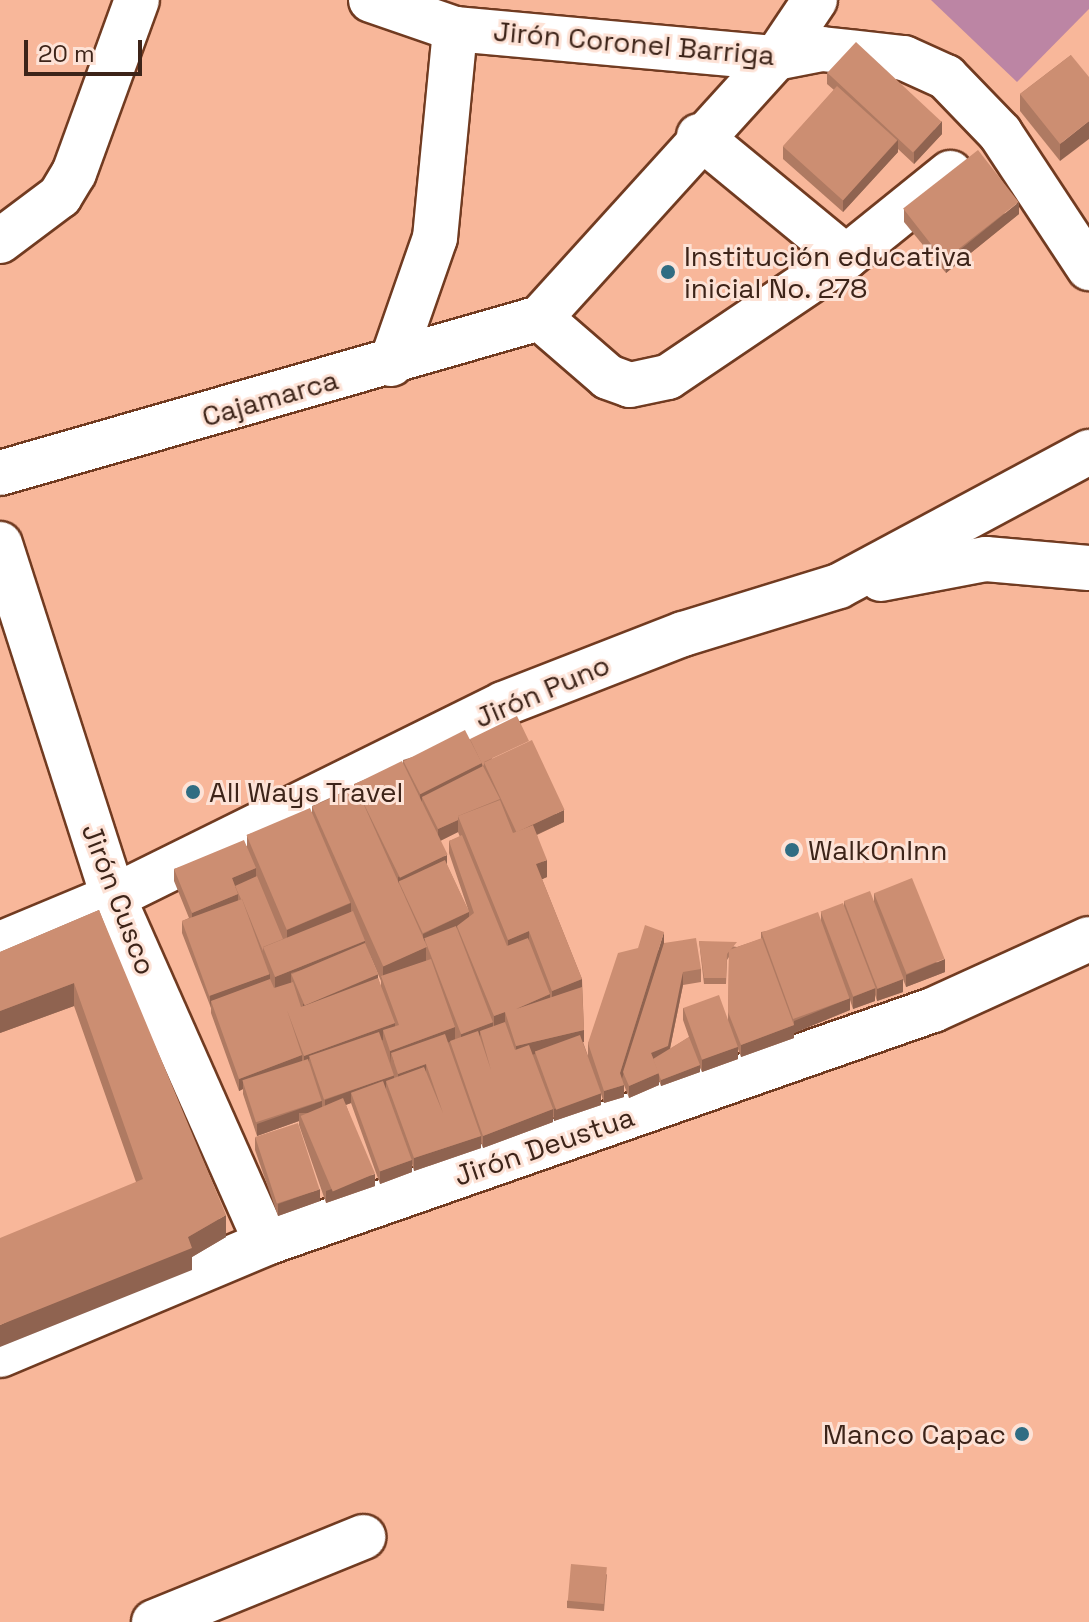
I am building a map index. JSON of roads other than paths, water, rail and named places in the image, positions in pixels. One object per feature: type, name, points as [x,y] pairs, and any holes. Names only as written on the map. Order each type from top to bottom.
[{"type":"street","points":[[0,241],[60,196],[74,173],[137,0]]},
{"type":"street","name":"Jirón Coronel Barriga","points":[[371,0],[455,29],[776,58],[822,49],[904,58],[946,77],[1000,133],[1089,268]]},
{"type":"street","points":[[815,0],[776,58],[699,136],[540,318],[608,377],[648,384],[846,257],[1000,133]]},
{"type":"street","points":[[391,364],[435,238],[455,29]]},
{"type":"street","points":[[699,136],[846,257]]},
{"type":"street","name":"Cajamarca","points":[[0,473],[391,364],[540,318]]},
{"type":"street","name":"Jirón Puno","points":[[0,944],[113,897],[503,704],[683,634],[839,586],[1089,452]]},
{"type":"street","name":"Jirón Cusco","points":[[0,544],[113,897],[266,1243]]},
{"type":"street","points":[[839,586],[986,559],[1089,568]]},
{"type":"street","name":"Jirón Deustua","points":[[0,1355],[266,1243],[933,1010],[1089,939]]},
{"type":"street","points":[[154,1622],[363,1537]]},
{"type":"place","name":"Institución educativa inicial No. 278","points":[[668,272]]},
{"type":"place","name":"All Ways Travel","points":[[193,792]]},
{"type":"place","name":"WalkOnInn","points":[[792,850]]},
{"type":"place","name":"Manco Capac","points":[[1022,1434]]}]
